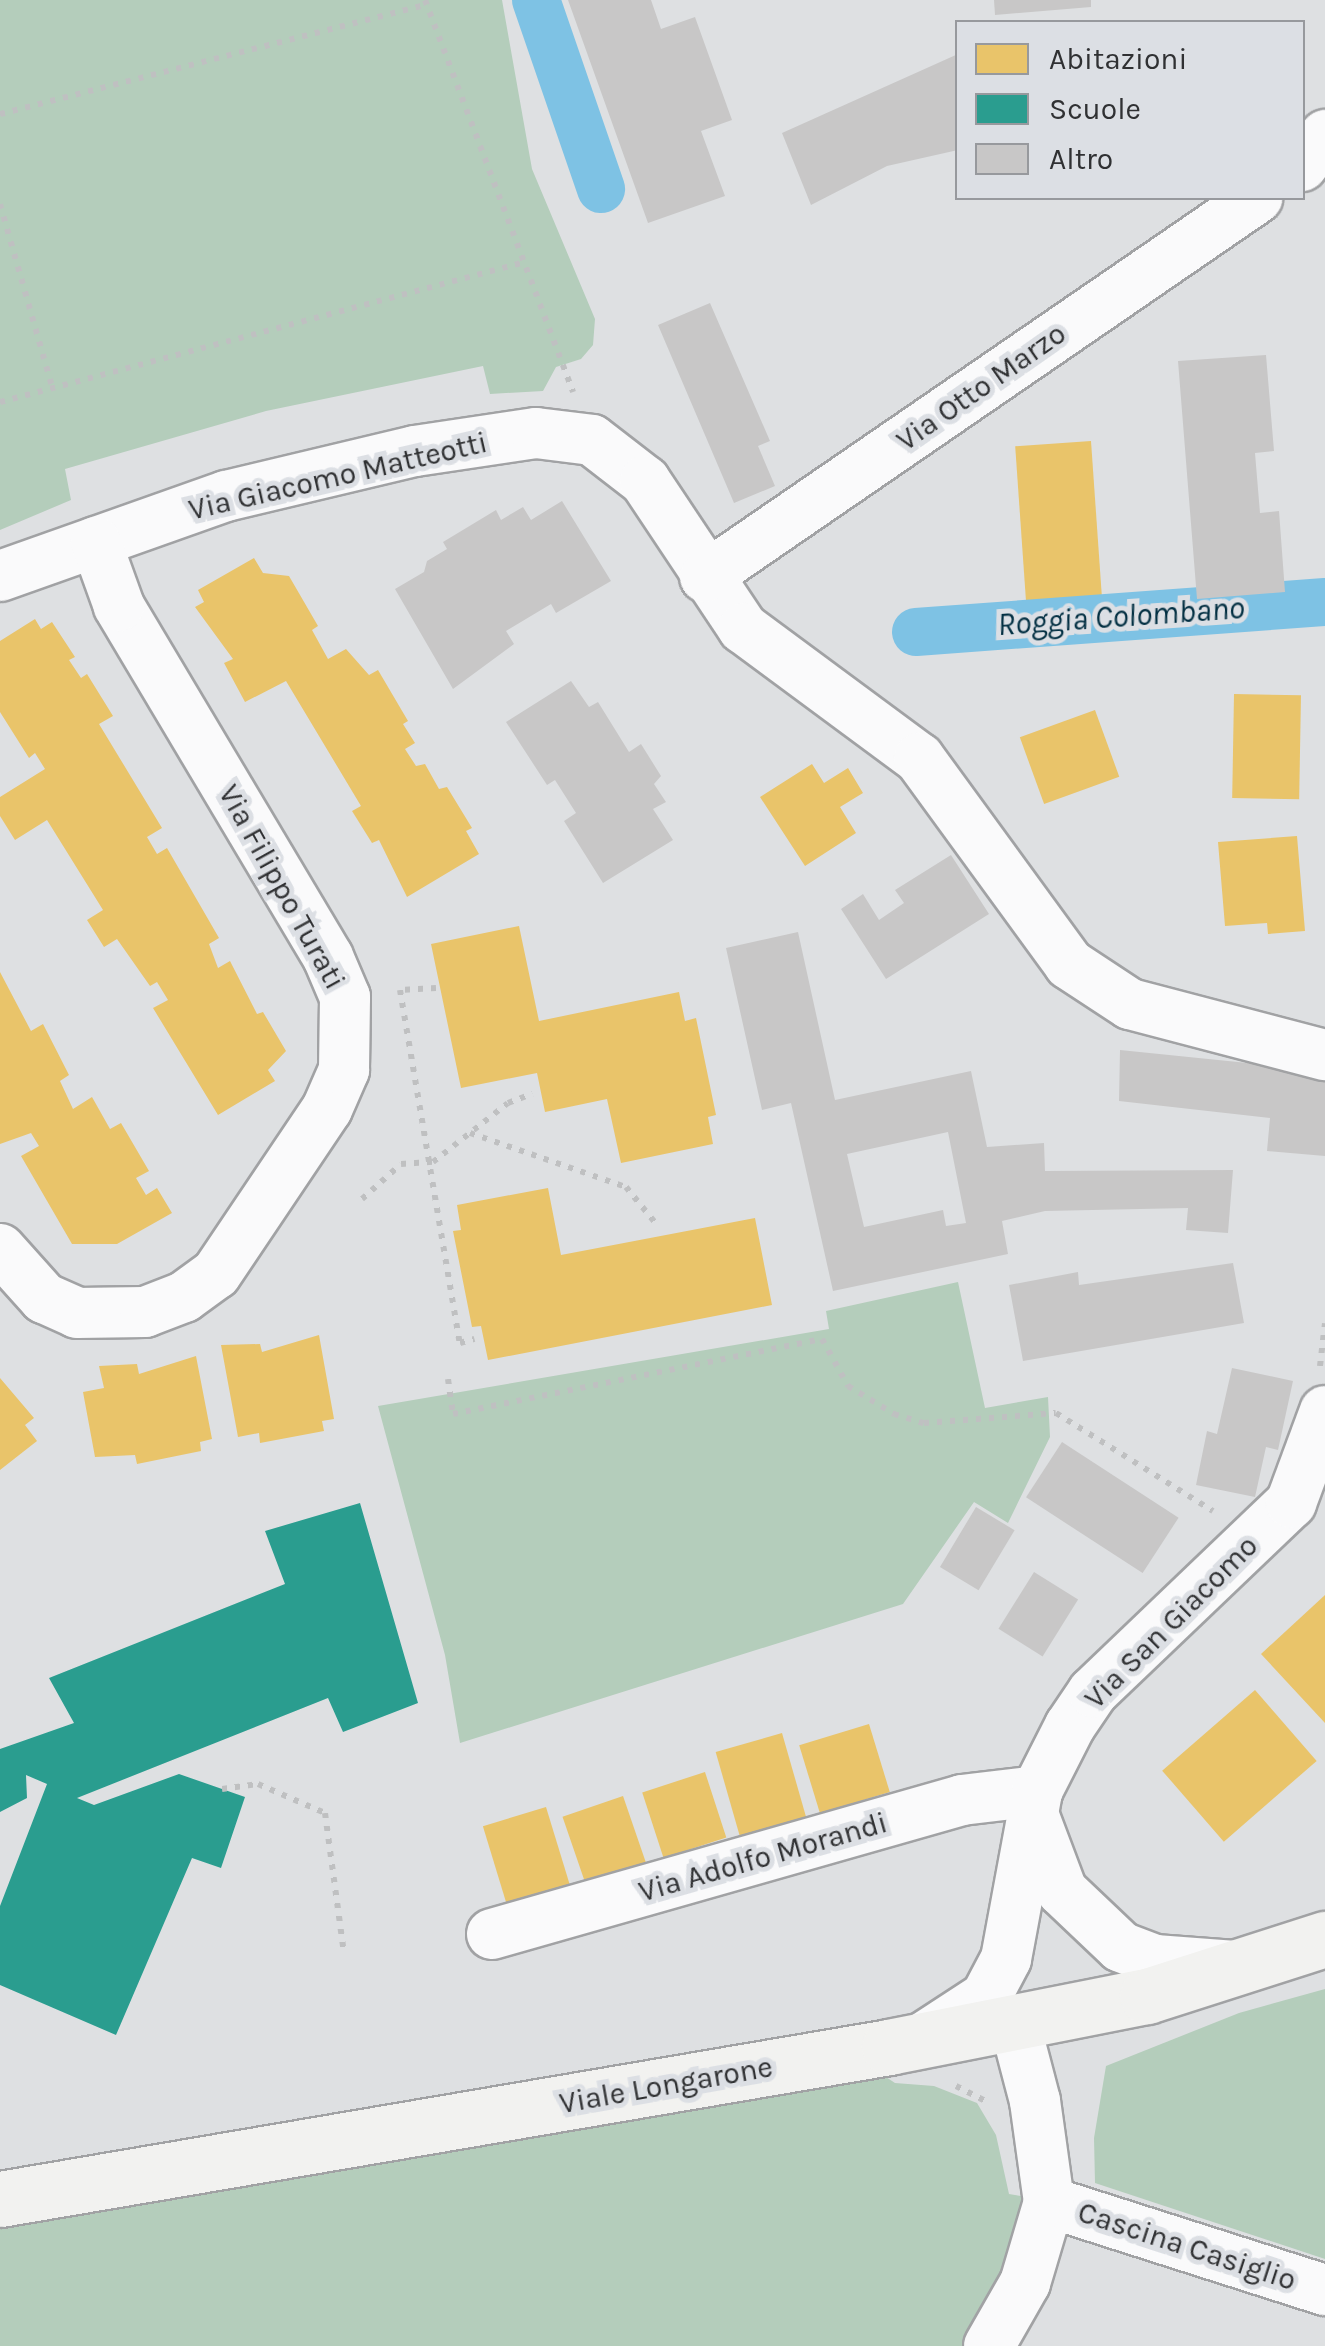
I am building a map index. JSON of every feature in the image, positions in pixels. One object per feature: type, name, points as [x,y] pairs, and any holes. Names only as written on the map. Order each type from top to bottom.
[{"type":"main road","name":"Viale Longarone","points":[[0,2199],[934,2061],[1014,2021],[1147,1996],[1325,1939]]},
{"type":"street","points":[[1305,162],[1325,136]]},
{"type":"street","name":"Via Otto Marzo","points":[[705,577],[1254,200]]},
{"type":"street","name":"Via Giacomo Matteotti","points":[[0,576],[226,496],[415,451],[536,432],[592,440]]},
{"type":"street","points":[[592,440],[644,481],[705,577],[743,628],[919,758],[1035,922],[1096,987],[1178,1019],[1325,1055]]},
{"type":"street","name":"Via Filippo Turati","points":[[0,1249],[44,1298],[77,1313],[145,1312],[184,1297],[216,1274],[328,1110],[347,1052],[345,997],[328,957],[126,619],[96,542]]},
{"type":"street","name":"Via San Giacomo","points":[[934,2061],[986,1997],[1006,1959],[1036,1805],[1094,1692],[1291,1503],[1325,1411]]},
{"type":"street","name":"Via Adolfo Morandi","points":[[492,1934],[962,1800],[1036,1805]]},
{"type":"street","points":[[1036,1805],[1062,1891],[1121,1946],[1154,1960],[1240,1966]]},
{"type":"street","points":[[989,2346],[1025,2283],[1049,2202],[1036,2100],[1014,2021]]},
{"type":"street","name":"Cascina Casiglio","points":[[1049,2202],[1325,2290]]},
{"type":"path","points":[[0,114],[426,2],[592,440]]},
{"type":"path","points":[[0,204],[52,386]]},
{"type":"path","points":[[0,402],[524,262]]},
{"type":"path","points":[[436,988],[400,990],[434,1162],[460,1343],[474,1339]]},
{"type":"path","points":[[362,1199],[402,1164],[434,1162],[508,1103],[532,1094]]},
{"type":"path","points":[[470,1134],[626,1187],[657,1225]]},
{"type":"path","points":[[448,1380],[454,1414],[822,1339],[848,1386],[894,1414],[924,1423],[1056,1413],[1258,1536]]},
{"type":"path","points":[[222,1789],[258,1784],[325,1812],[344,1953]]},
{"type":"path","points":[[934,2061],[997,2113]]},
{"type":"green space","points":[[0,0],[502,0],[532,169],[595,319],[593,345],[581,359],[556,367],[543,391],[490,394],[483,366],[266,411],[65,469],[71,500],[0,530]]},
{"type":"green space","points":[[958,1282],[985,1408],[1048,1397],[1050,1437],[1008,1523],[974,1502],[903,1604],[460,1743],[445,1655],[378,1406],[829,1329],[826,1311]]},
{"type":"green space","points":[[1325,1989],[1325,2259],[1095,2183],[1094,2138],[1106,2066],[1239,2013]]},
{"type":"green space","points":[[880,2073],[895,2083],[934,2086],[977,2103],[996,2135],[1009,2194],[1027,2197],[1017,2242],[963,2346],[0,2346],[0,2224]]},
{"type":"building: Abitazioni","points":[[1091,441],[1102,597],[1026,602],[1015,446]]},
{"type":"building: Abitazioni","points":[[254,558],[263,573],[289,576],[318,626],[312,630],[328,659],[346,649],[369,675],[378,670],[408,721],[403,724],[415,743],[405,749],[416,766],[425,764],[439,789],[447,787],[472,828],[466,831],[479,854],[407,897],[379,840],[372,843],[352,811],[361,806],[286,681],[245,702],[224,663],[233,659],[195,607],[204,602],[198,590]]},
{"type":"building: Abitazioni","points":[[35,619],[41,629],[52,622],[75,657],[69,660],[81,678],[87,674],[113,716],[99,724],[162,828],[147,837],[157,854],[167,848],[219,938],[209,944],[218,968],[230,961],[257,1014],[263,1012],[286,1051],[268,1070],[275,1081],[218,1115],[153,1008],[168,1000],[157,982],[150,986],[117,939],[104,947],[87,920],[103,910],[47,820],[15,840],[0,816],[0,797],[45,769],[35,753],[29,758],[0,712],[0,641]]},
{"type":"building: Abitazioni","points":[[1234,694],[1301,695],[1299,799],[1232,798]]},
{"type":"building: Abitazioni","points":[[1095,710],[1119,777],[1044,804],[1020,737]]},
{"type":"building: Abitazioni","points":[[812,764],[824,783],[848,768],[863,793],[840,807],[856,833],[805,866],[760,797]]},
{"type":"building: Abitazioni","points":[[1297,836],[1305,931],[1268,934],[1267,923],[1225,926],[1218,842]]},
{"type":"building: Abitazioni","points":[[519,926],[539,1021],[679,992],[685,1021],[696,1018],[716,1115],[708,1117],[713,1144],[621,1163],[607,1099],[545,1112],[537,1073],[461,1088],[431,944]]},
{"type":"building: Abitazioni","points":[[0,972],[31,1031],[43,1024],[69,1075],[60,1081],[73,1109],[92,1097],[110,1129],[121,1123],[149,1171],[136,1178],[146,1195],[157,1188],[172,1213],[117,1244],[72,1244],[21,1156],[39,1146],[31,1133],[0,1144]]},
{"type":"building: Abitazioni","points":[[548,1188],[561,1255],[755,1218],[772,1305],[488,1360],[481,1326],[472,1327],[453,1231],[461,1230],[457,1205]]},
{"type":"building: Abitazioni","points":[[319,1335],[334,1419],[322,1421],[324,1431],[260,1443],[259,1433],[238,1437],[221,1345],[260,1344],[262,1352]]},
{"type":"building: Abitazioni","points":[[196,1356],[212,1439],[200,1442],[201,1451],[137,1464],[135,1455],[95,1457],[83,1392],[104,1388],[99,1366],[137,1364],[139,1374]]},
{"type":"building: Abitazioni","points":[[0,1378],[34,1418],[25,1425],[37,1441],[0,1470]]},
{"type":"building: Abitazioni","points":[[1325,1595],[1325,1723],[1261,1654]]},
{"type":"building: Abitazioni","points":[[1255,1690],[1317,1761],[1224,1842],[1162,1771]]},
{"type":"building: Abitazioni","points":[[869,1724],[890,1792],[820,1813],[799,1745]]},
{"type":"building: Abitazioni","points":[[782,1733],[807,1820],[741,1839],[716,1752]]},
{"type":"building: Abitazioni","points":[[705,1772],[726,1838],[664,1858],[642,1792]]},
{"type":"building: Abitazioni","points":[[623,1796],[646,1862],[585,1883],[562,1817]]},
{"type":"building: Abitazioni","points":[[546,1807],[571,1887],[507,1907],[483,1826]]},
{"type":"building: Scuole","points":[[360,1503],[418,1703],[343,1732],[328,1698],[77,1798],[94,1805],[179,1774],[245,1797],[221,1868],[192,1858],[116,2035],[0,1985],[0,1906],[47,1784],[26,1775],[27,1798],[0,1812],[0,1749],[74,1723],[49,1678],[285,1584],[265,1531]]},
{"type":"building: Altro","points":[[568,0],[651,0],[661,29],[695,17],[732,120],[701,131],[725,196],[648,223]]},
{"type":"building: Altro","points":[[994,0],[1091,0],[1091,7],[995,15]]},
{"type":"building: Altro","points":[[955,55],[955,151],[887,166],[811,205],[782,133]]},
{"type":"building: Altro","points":[[710,303],[770,441],[758,446],[775,486],[734,503],[658,325]]},
{"type":"building: Altro","points":[[1266,355],[1274,451],[1255,453],[1260,513],[1279,511],[1285,592],[1197,599],[1178,361]]},
{"type":"building: Altro","points":[[562,501],[611,581],[556,613],[551,604],[506,631],[514,644],[453,689],[395,589],[424,572],[427,561],[447,549],[443,542],[496,510],[501,520],[523,507],[531,520]]},
{"type":"building: Altro","points":[[571,681],[589,707],[598,702],[629,752],[641,744],[661,776],[654,784],[666,802],[653,809],[673,840],[603,883],[564,821],[576,813],[555,780],[547,785],[506,722]]},
{"type":"building: Altro","points":[[951,855],[989,914],[886,979],[841,909],[863,894],[879,920],[904,903],[895,890]]},
{"type":"building: Altro","points":[[798,932],[835,1100],[971,1071],[987,1147],[1044,1143],[1045,1171],[1233,1170],[1228,1233],[1186,1230],[1188,1208],[1045,1211],[1002,1221],[1008,1254],[833,1291],[791,1103],[762,1110],[726,948]],"holes":[[[948,1132],[966,1223],[946,1226],[943,1210],[864,1227],[847,1154]]]},
{"type":"building: Altro","points":[[1120,1050],[1325,1071],[1325,1156],[1267,1151],[1270,1118],[1119,1101]]},
{"type":"building: Altro","points":[[1233,1263],[1244,1323],[1023,1361],[1009,1285],[1078,1272],[1079,1285]]},
{"type":"building: Altro","points":[[1232,1368],[1293,1381],[1278,1450],[1266,1447],[1255,1497],[1196,1485],[1207,1431],[1217,1434]]},
{"type":"building: Altro","points":[[1062,1442],[1179,1518],[1143,1573],[1026,1497]]},
{"type":"building: Altro","points":[[976,1507],[1015,1530],[979,1590],[940,1567]]},
{"type":"building: Altro","points":[[1034,1572],[1078,1600],[1043,1656],[998,1629]]},
{"type":"waterway","name":"Roggia Colombano","points":[[536,0],[601,189]]},
{"type":"waterway","name":"Roggia Colombano","points":[[916,632],[1325,602]]}]
